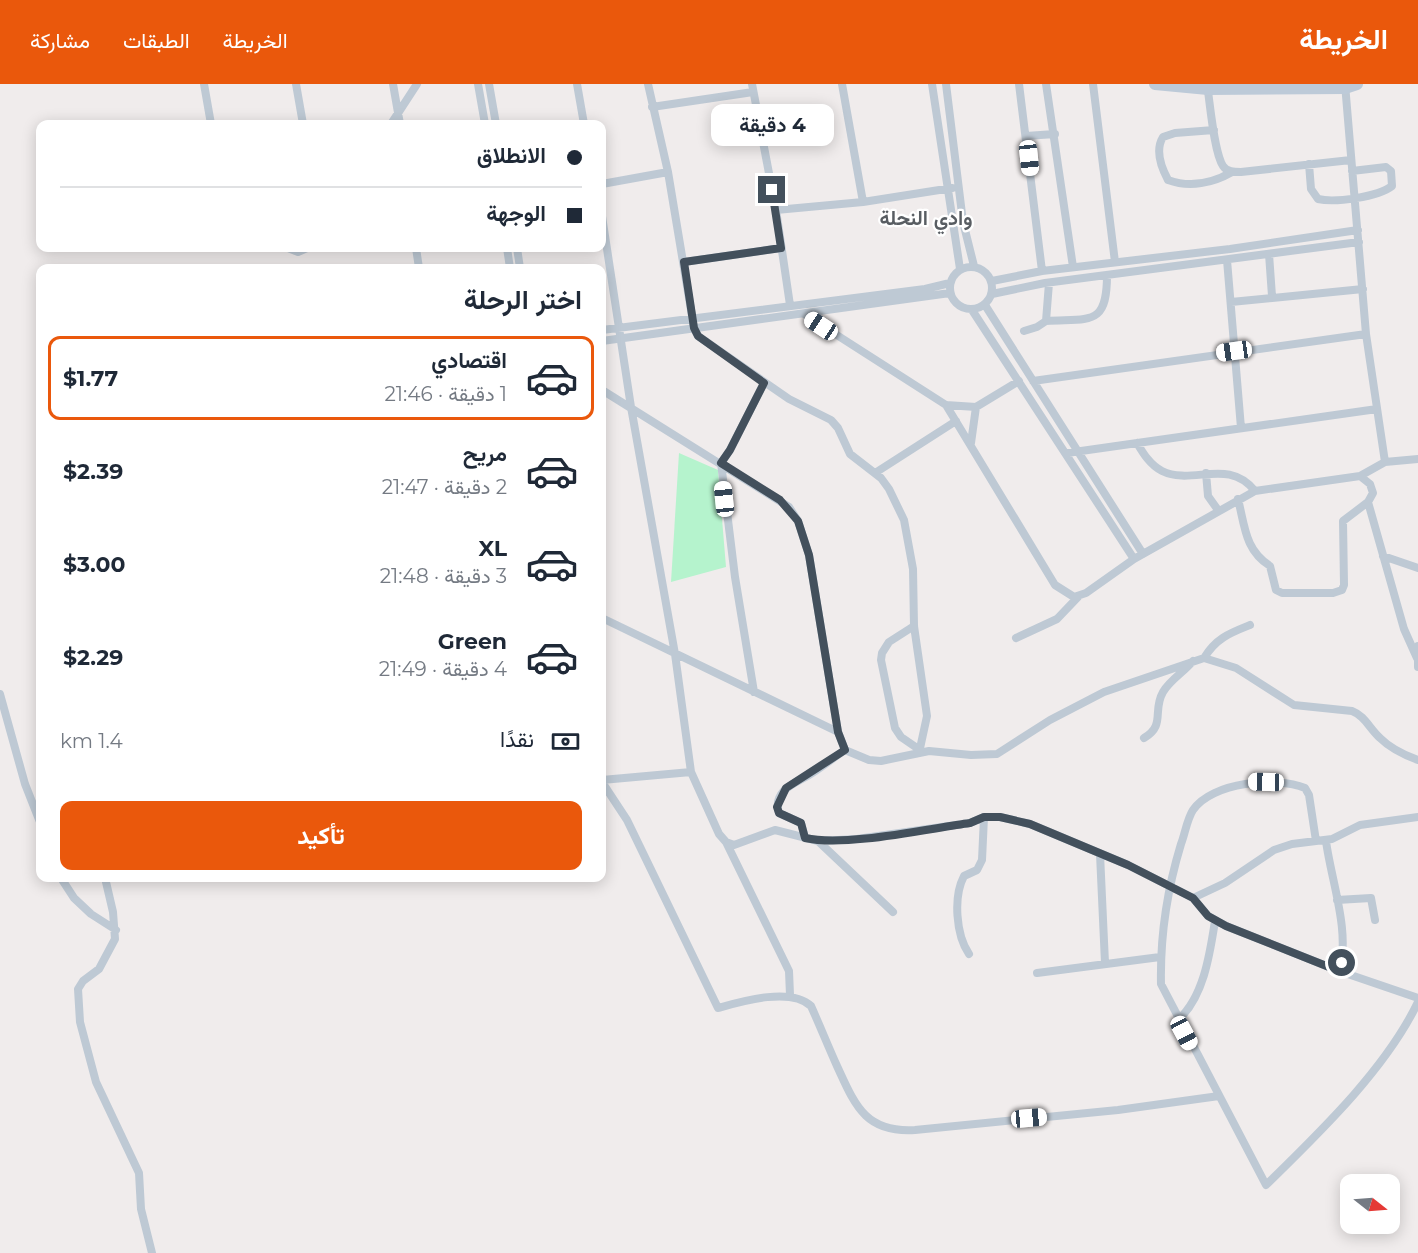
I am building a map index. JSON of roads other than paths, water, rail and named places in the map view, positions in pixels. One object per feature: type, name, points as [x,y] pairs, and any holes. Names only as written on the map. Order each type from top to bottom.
[{"type":"main road","points":[[1155,84],[1349,85]]},
{"type":"street","points":[[204,84],[210,120]]},
{"type":"street","points":[[296,84],[302,120]]},
{"type":"street","points":[[393,84],[399,120]]},
{"type":"street","points":[[394,120],[417,84]]},
{"type":"street","points":[[478,84],[484,120]]},
{"type":"street","points":[[489,84],[495,120]]},
{"type":"street","points":[[577,84],[584,120]]},
{"type":"street","points":[[648,84],[668,172],[694,324],[704,342],[810,412],[831,420],[838,428],[850,454],[886,483],[904,520],[913,569],[914,626],[927,716],[920,751]]},
{"type":"street","points":[[842,84],[863,202]]},
{"type":"street","points":[[932,84],[960,269]]},
{"type":"street","points":[[946,84],[958,188],[968,250],[974,266]]},
{"type":"street","points":[[1019,84],[1042,271]]},
{"type":"street","points":[[1046,84],[1073,267]]},
{"type":"street","points":[[1094,84],[1115,262]]},
{"type":"street","points":[[1349,85],[1351,160],[1366,333],[1385,462]]},
{"type":"street","points":[[1207,86],[1223,167],[1232,172]]},
{"type":"street","points":[[652,107],[752,88],[776,210],[790,305]]},
{"type":"street","points":[[1215,130],[1174,133],[1163,137],[1159,147],[1168,180],[1175,183],[1204,183],[1216,181],[1232,172],[1351,160]]},
{"type":"street","points":[[1026,136],[1054,134]]},
{"type":"street","points":[[1309,164],[1311,189],[1317,199],[1332,200],[1382,192],[1392,186],[1394,180],[1391,171],[1380,166],[1352,171]]},
{"type":"street","points":[[606,183],[668,172]]},
{"type":"street","points":[[776,210],[863,202],[958,188]]},
{"type":"street","points":[[992,281],[1042,271],[1230,249],[1358,230]]},
{"type":"street","points":[[606,241],[631,407],[675,654],[691,772],[705,807],[726,842],[789,970],[790,995]]},
{"type":"street","points":[[992,294],[1049,283],[1359,242]]},
{"type":"street","points":[[684,262],[781,248]]},
{"type":"street","points":[[1269,254],[1272,296]]},
{"type":"street","points":[[1227,260],[1240,428]]},
{"type":"street","points":[[972,310],[985,305],[992,294],[992,281],[985,271],[974,266],[960,269],[950,283],[950,293],[958,305],[972,310],[1134,559]]},
{"type":"street","points":[[1024,331],[1046,321],[1079,319],[1098,313],[1106,304],[1107,275]]},
{"type":"street","points":[[1016,276],[1017,289]]},
{"type":"street","points":[[606,340],[790,305],[926,289],[950,283]]},
{"type":"street","points":[[1046,321],[1049,283]]},
{"type":"street","points":[[1231,302],[1272,296],[1363,290]]},
{"type":"street","points":[[606,330],[804,314],[950,293]]},
{"type":"street","points":[[985,305],[1143,554]]},
{"type":"street","points":[[804,314],[946,405],[1055,585],[1067,594],[1078,597]]},
{"type":"street","points":[[1034,381],[1366,333]]},
{"type":"street","points":[[946,405],[976,407],[1019,381]]},
{"type":"street","points":[[754,692],[733,566],[721,463],[764,383]]},
{"type":"street","points":[[606,392],[780,500],[798,521],[809,555],[838,732],[845,750],[855,756],[881,761],[920,751],[997,754],[1050,720],[1104,692],[1204,658],[1236,668],[1294,705],[1360,714],[1380,738],[1400,753],[1418,760]]},
{"type":"street","points":[[971,443],[976,407]]},
{"type":"street","points":[[1067,453],[1377,409]]},
{"type":"street","points":[[875,473],[956,421]]},
{"type":"street","points":[[1137,443],[1161,470],[1183,475],[1206,473],[1234,475],[1244,479],[1255,491]]},
{"type":"street","points":[[1016,638],[1057,619],[1078,597],[1134,559],[1255,491],[1360,476],[1385,462],[1418,459]]},
{"type":"street","points":[[1206,473],[1208,496],[1218,510]]},
{"type":"street","points":[[1360,476],[1372,490],[1368,502],[1404,629],[1418,663]]},
{"type":"street","points":[[1238,499],[1251,548],[1257,558],[1270,566],[1274,587],[1282,594],[1333,593],[1342,590],[1344,580],[1343,521],[1368,502]]},
{"type":"street","points":[[1383,556],[1418,568]]},
{"type":"street","points":[[606,620],[838,732]]},
{"type":"street","points":[[1204,658],[1214,642],[1224,635],[1250,625]]},
{"type":"street","points":[[914,626],[889,642],[881,660],[895,728],[901,737],[920,751]]},
{"type":"street","points":[[1418,646],[1418,663]]},
{"type":"street","points":[[1144,738],[1155,730],[1164,690],[1193,661]]},
{"type":"street","points":[[0,694],[25,784],[36,812]]},
{"type":"street","points":[[805,838],[801,823],[779,813],[779,800],[786,788],[795,780],[808,776],[845,750]]},
{"type":"street","points":[[606,781],[691,772]]},
{"type":"street","points":[[726,842],[734,845],[775,830],[818,841],[857,839],[962,824],[984,817],[1000,817],[1030,824],[1128,865],[1168,886],[1193,898],[1215,921],[1418,1000],[1405,1029],[1360,1085],[1300,1152],[1266,1185],[1161,984],[1160,957],[1168,886],[1193,811],[1216,793],[1248,782],[1305,788],[1309,795],[1316,841]]},
{"type":"street","points":[[606,787],[627,820],[718,1008],[790,995],[802,999],[811,1006],[858,1109],[889,1130],[1118,1110],[1219,1096]]},
{"type":"street","points":[[969,954],[959,932],[960,888],[964,876],[977,870],[982,860],[984,817]]},
{"type":"street","points":[[1193,898],[1225,883],[1274,850],[1326,841],[1360,825],[1418,817]]},
{"type":"street","points":[[818,841],[893,912]]},
{"type":"street","points":[[1326,841],[1337,900],[1343,954],[1339,971]]},
{"type":"street","points":[[1100,854],[1106,963]]},
{"type":"street","points":[[64,882],[82,906],[116,930]]},
{"type":"street","points":[[106,882],[116,930],[108,956],[99,969],[83,981],[78,989],[80,1022],[96,1082],[139,1173],[141,1209],[152,1253]]},
{"type":"street","points":[[1337,900],[1371,898],[1375,920]]},
{"type":"street","points":[[1178,1020],[1190,1008],[1195,995],[1215,921]]},
{"type":"street","points":[[1037,973],[1160,957]]},
{"type":"district","name":"وادي النحلة","points":[[926,218]]}]
